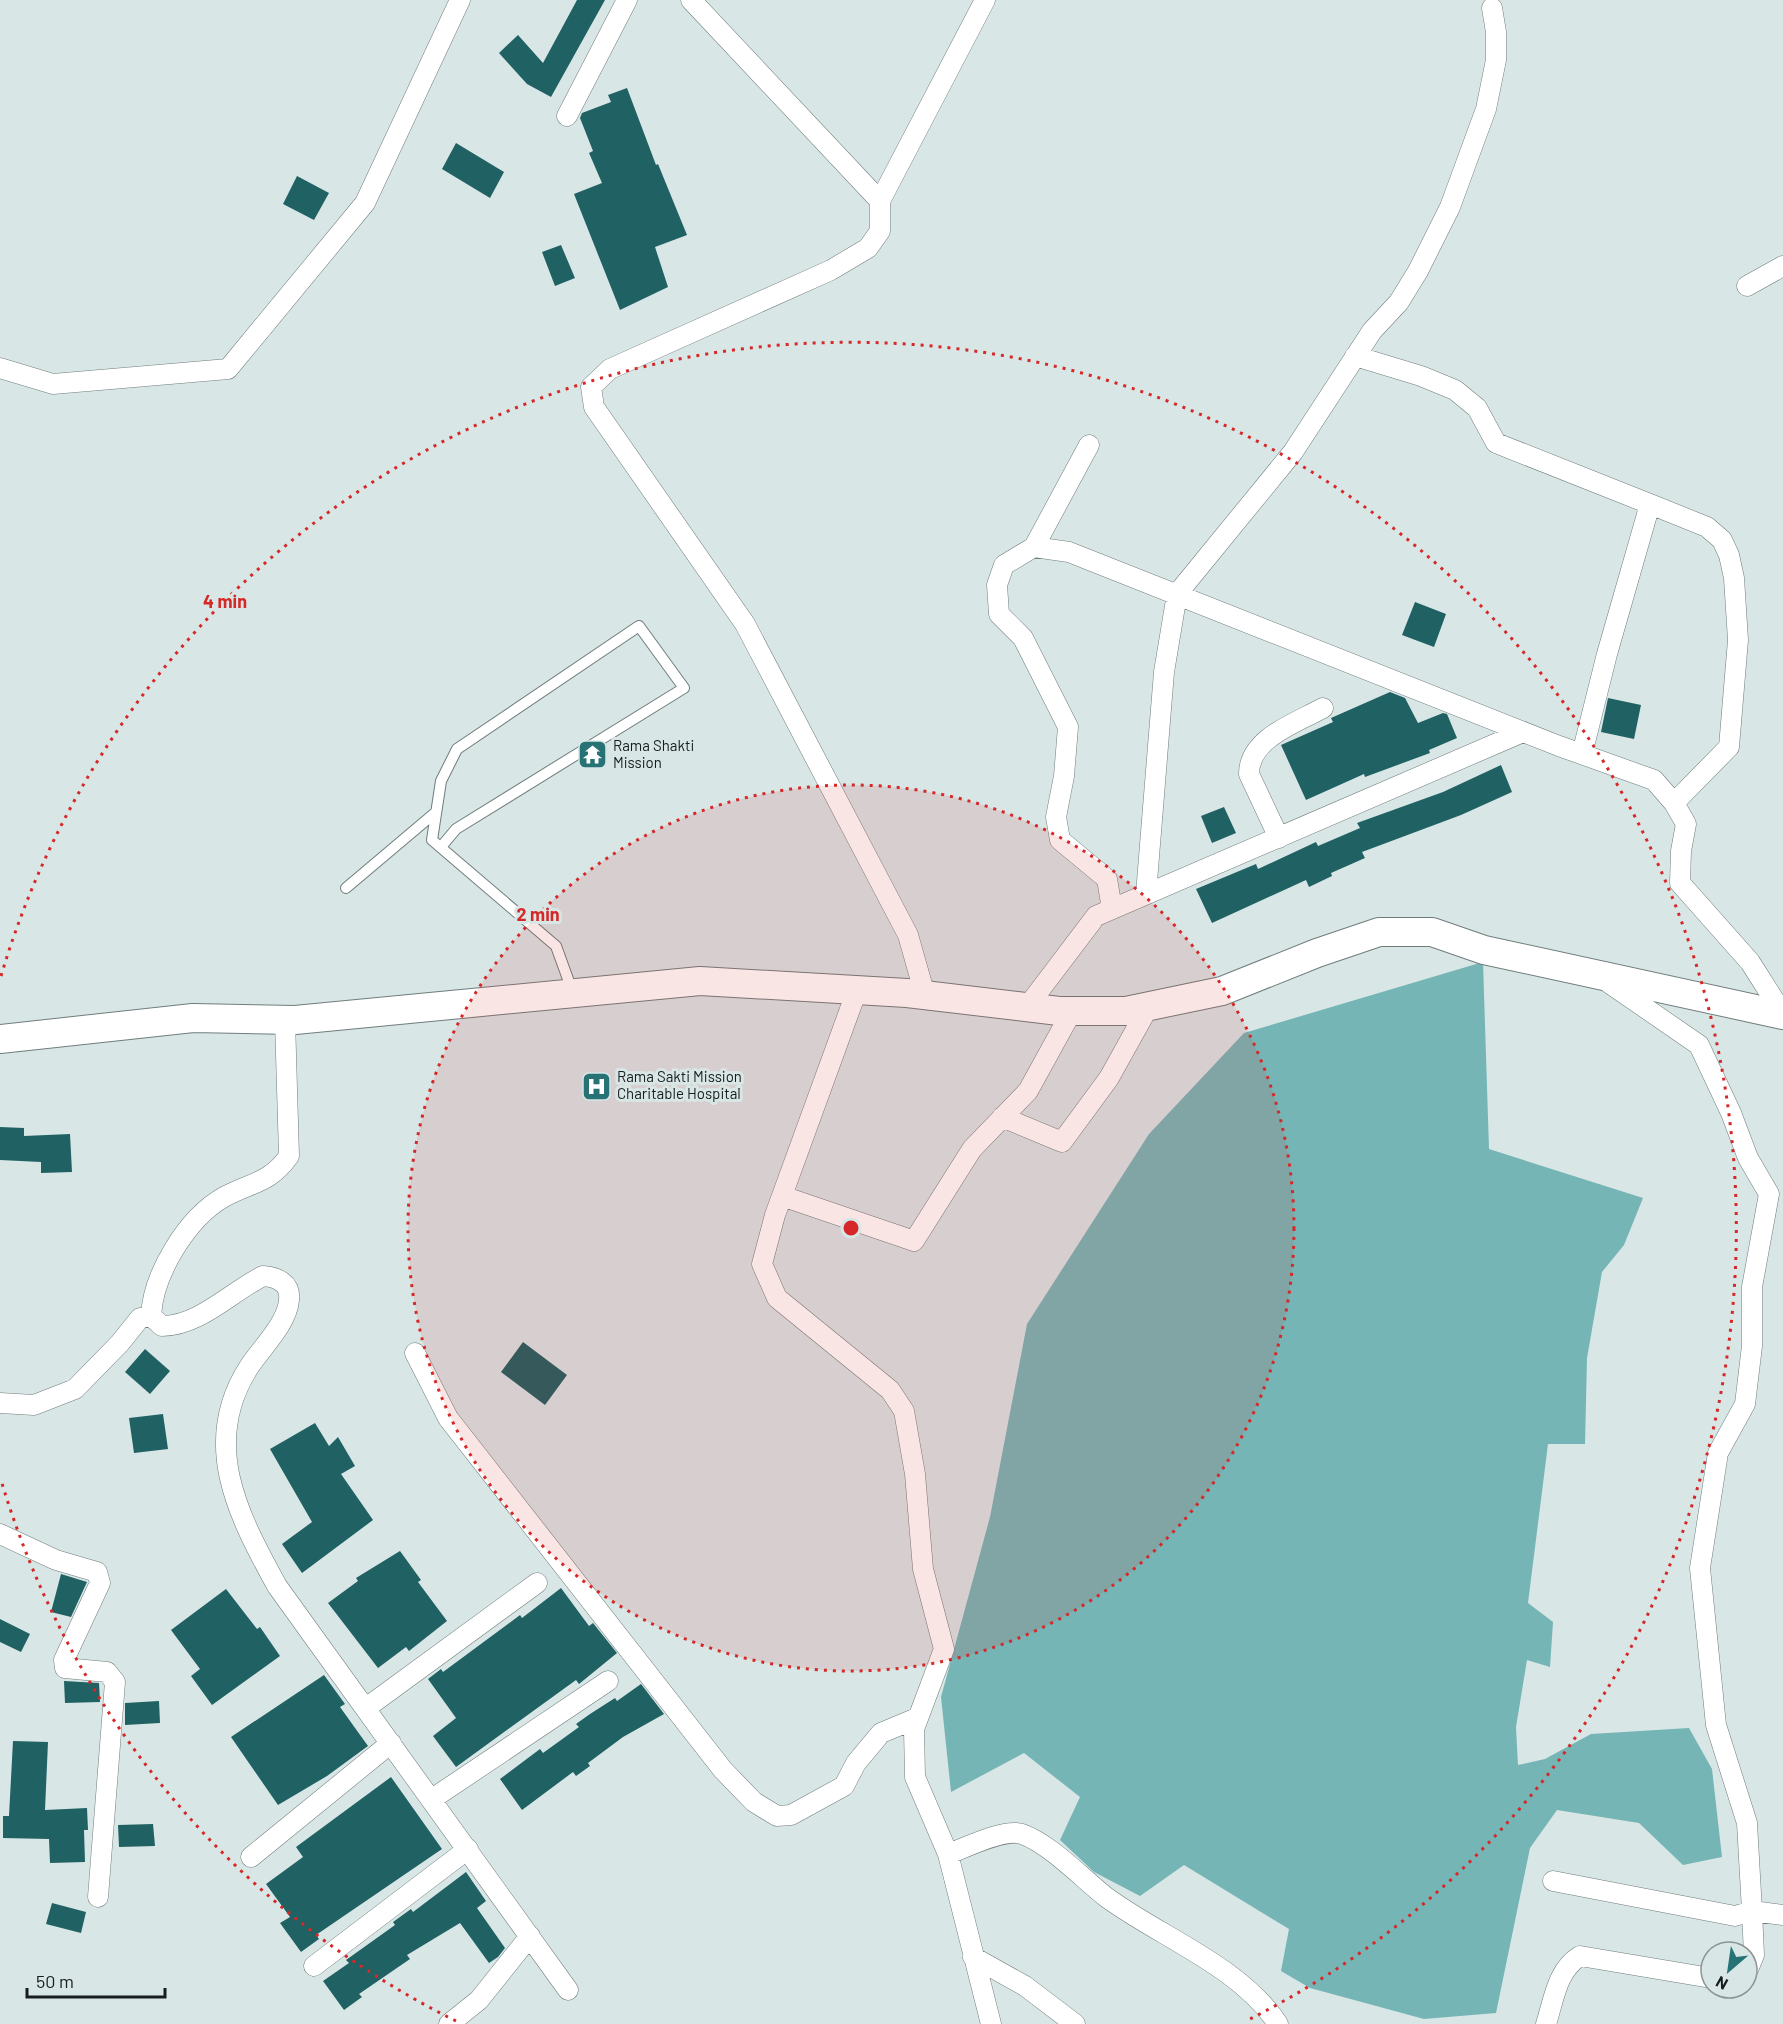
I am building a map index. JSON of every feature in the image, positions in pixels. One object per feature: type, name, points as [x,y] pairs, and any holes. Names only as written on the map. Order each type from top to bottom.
[{"type":"street","points":[[0,368],[52,384],[228,369],[364,203],[460,0]]},
{"type":"street","points":[[567,116],[627,0]]},
{"type":"street","points":[[692,0],[880,201]]},
{"type":"street","points":[[925,995],[908,935],[745,624],[594,408],[591,387],[610,369],[831,270],[868,248],[880,231],[880,201],[985,0]]},
{"type":"street","points":[[1146,894],[1164,672],[1177,594],[1293,452],[1372,331],[1399,302],[1418,271],[1450,207],[1486,108],[1496,60],[1496,32],[1492,8]]},
{"type":"street","points":[[1747,286],[1783,266]]},
{"type":"street","points":[[1355,356],[1421,376],[1455,390],[1478,408],[1496,442],[1707,527],[1722,540],[1729,555],[1734,578],[1738,640],[1729,747],[1674,803]]},
{"type":"street","points":[[1089,446],[1034,547],[1004,565],[997,585],[999,614],[1023,638],[1068,727],[1064,776],[1056,817],[1060,840],[1107,879],[1112,909]]},
{"type":"street","points":[[1582,754],[1607,654],[1650,504]]},
{"type":"street","points":[[1034,547],[1069,552],[1523,732],[1654,780],[1674,803],[1686,824],[1681,850],[1680,883],[1750,962],[1783,1015]]},
{"type":"street","points":[[1279,837],[1249,774],[1249,765],[1262,742],[1323,708]]},
{"type":"street","points":[[1027,1007],[1096,916],[1523,732]]},
{"type":"street","points":[[0,1039],[193,1018],[285,1020],[700,981],[925,995],[1072,1011],[1126,1011],[1222,991],[1317,952],[1379,932],[1431,932],[1484,950],[1783,1015]]},
{"type":"street","points":[[1595,974],[1650,1009],[1698,1045],[1731,1113],[1748,1158],[1769,1194],[1752,1287],[1752,1346],[1745,1404],[1718,1453],[1700,1568],[1716,1725],[1746,1823],[1753,1940]]},
{"type":"street","points":[[857,990],[782,1196],[762,1264],[777,1298],[890,1390],[904,1411],[915,1474],[923,1569],[944,1649],[914,1729],[915,1777],[948,1854],[991,2024]]},
{"type":"street","points":[[1002,1117],[1062,1142],[1108,1078],[1149,1006]]},
{"type":"street","points":[[782,1196],[914,1240],[972,1149],[1028,1091],[1072,1011]]},
{"type":"street","points":[[151,1316],[160,1278],[191,1224],[207,1207],[222,1198],[275,1174],[289,1156],[285,1020]]},
{"type":"street","points":[[151,1316],[162,1326],[175,1324],[206,1312],[263,1276],[280,1279],[285,1284],[289,1293],[286,1314],[260,1349],[234,1394],[225,1434],[228,1469],[240,1516],[277,1586],[568,1990]]},
{"type":"street","points":[[0,1403],[34,1405],[75,1389],[141,1318],[151,1316]]},
{"type":"street","points":[[415,1353],[448,1418],[723,1770],[754,1802],[777,1816],[791,1815],[819,1801],[844,1786],[856,1763],[881,1733],[917,1718]]},
{"type":"street","points":[[0,1534],[56,1560],[97,1572],[100,1583],[64,1660],[65,1668],[108,1672],[115,1682],[98,1897]]},
{"type":"street","points":[[366,1708],[537,1583]]},
{"type":"street","points":[[432,1799],[608,1682]]},
{"type":"street","points":[[251,1857],[391,1743]]},
{"type":"street","points":[[948,1854],[1001,1835],[1020,1833],[1040,1844],[1143,1922],[1236,1981],[1266,2006],[1278,2024]]},
{"type":"street","points":[[314,1966],[468,1849]]},
{"type":"street","points":[[1553,1881],[1735,1916],[1752,1911],[1783,1915]]},
{"type":"street","points":[[449,2024],[479,2000],[530,1936]]},
{"type":"street","points":[[1546,2024],[1560,1979],[1569,1963],[1580,1956],[1699,1976]]},
{"type":"street","points":[[973,1957],[1025,1986],[1075,2024]]},
{"type":"lane","points":[[441,847],[456,829],[684,688],[639,626],[457,749],[441,781],[432,840],[556,946],[573,993]]},
{"type":"lane","points":[[346,888],[436,812]]},
{"type":"shaded area","points":[[1483,962],[1489,1149],[1643,1198],[1624,1245],[1602,1272],[1587,1358],[1585,1444],[1548,1444],[1528,1603],[1553,1622],[1550,1667],[1527,1660],[1516,1727],[1518,1765],[1545,1759],[1591,1734],[1689,1728],[1712,1769],[1722,1857],[1683,1865],[1639,1823],[1557,1810],[1530,1848],[1496,2013],[1424,2019],[1310,1988],[1281,1971],[1289,1929],[1184,1865],[1140,1896],[1094,1872],[1060,1840],[1080,1797],[1024,1753],[951,1792],[941,1697],[990,1517],[1027,1324],[1149,1134],[1244,1033]]},
{"type":"building","points":[[577,0],[605,0],[551,97],[527,84],[499,53],[518,35],[543,63]]},
{"type":"building","points":[[627,88],[656,165],[658,164],[687,235],[655,247],[668,287],[620,310],[574,194],[602,183],[589,153],[593,151],[580,118],[582,113],[611,102],[608,95]]},
{"type":"building","points":[[456,143],[504,172],[490,198],[442,169]]},
{"type":"building","points":[[297,176],[329,193],[314,220],[283,204]]},
{"type":"building","points":[[561,245],[575,278],[555,286],[542,252]]},
{"type":"building","points":[[1415,602],[1446,614],[1434,647],[1402,635]]},
{"type":"building","points":[[1390,692],[1405,698],[1418,723],[1443,713],[1447,714],[1457,738],[1429,750],[1430,753],[1365,777],[1364,774],[1306,800],[1281,745],[1333,722],[1331,718]]},
{"type":"building","points":[[1608,698],[1641,705],[1634,739],[1601,732]]},
{"type":"building","points":[[1501,765],[1512,792],[1461,815],[1362,852],[1365,858],[1331,873],[1332,876],[1309,887],[1306,880],[1212,923],[1196,889],[1256,864],[1258,869],[1316,842],[1318,846],[1360,828],[1357,823],[1443,792]]},
{"type":"building","points":[[1224,807],[1236,833],[1212,843],[1201,816]]},
{"type":"building","points":[[0,1127],[24,1128],[24,1136],[70,1134],[72,1172],[41,1173],[41,1162],[0,1160]]},
{"type":"building","points":[[523,1342],[567,1375],[545,1405],[501,1372]]},
{"type":"building","points":[[145,1349],[170,1371],[150,1394],[125,1372]]},
{"type":"building","points":[[163,1414],[168,1449],[134,1453],[129,1418]]},
{"type":"building","points":[[315,1423],[329,1446],[338,1437],[355,1466],[341,1474],[373,1520],[302,1573],[282,1544],[312,1522],[270,1449]]},
{"type":"building","points":[[400,1551],[421,1580],[418,1582],[447,1621],[409,1651],[406,1647],[378,1668],[328,1603],[358,1581],[356,1578]]},
{"type":"building","points":[[61,1574],[87,1582],[71,1617],[51,1612]]},
{"type":"building","points":[[561,1588],[589,1626],[593,1623],[617,1653],[579,1684],[576,1680],[456,1767],[433,1736],[456,1718],[428,1679],[441,1669],[443,1672],[520,1615],[522,1618]]},
{"type":"building","points":[[226,1589],[257,1629],[260,1627],[280,1656],[212,1705],[191,1676],[200,1669],[171,1630]]},
{"type":"building","points":[[0,1619],[30,1634],[21,1652],[0,1642]]},
{"type":"building","points":[[324,1675],[345,1704],[340,1707],[368,1746],[327,1776],[278,1805],[231,1737]]},
{"type":"building","points":[[64,1681],[99,1683],[100,1702],[65,1703]]},
{"type":"building","points":[[641,1684],[664,1714],[623,1737],[588,1763],[590,1766],[576,1776],[573,1772],[522,1810],[500,1779],[540,1749],[543,1753],[579,1727],[576,1724],[590,1714],[615,1698],[617,1701]]},
{"type":"building","points":[[159,1701],[160,1723],[125,1725],[125,1703]]},
{"type":"building","points":[[13,1741],[48,1742],[45,1810],[87,1808],[88,1830],[84,1830],[85,1862],[50,1863],[49,1839],[3,1838],[3,1816],[9,1816]]},
{"type":"building","points":[[391,1777],[442,1849],[316,1935],[319,1939],[301,1952],[280,1923],[290,1917],[266,1884],[303,1857],[296,1847]]},
{"type":"building","points":[[153,1824],[155,1846],[119,1847],[118,1825]]},
{"type":"building","points":[[466,1872],[486,1901],[477,1908],[505,1948],[498,1957],[489,1963],[460,1923],[407,1955],[410,1959],[359,1994],[362,1997],[344,2010],[323,1981],[349,1963],[346,1960],[395,1925],[393,1922],[411,1909],[413,1912]]},
{"type":"building","points":[[52,1903],[86,1912],[81,1933],[46,1924]]},
{"type":"place","name":"Rama Shakti Mission","points":[[592,755]]},
{"type":"place","name":"Rama Sakti Mission Charitable Hospital","points":[[596,1086]]}]
